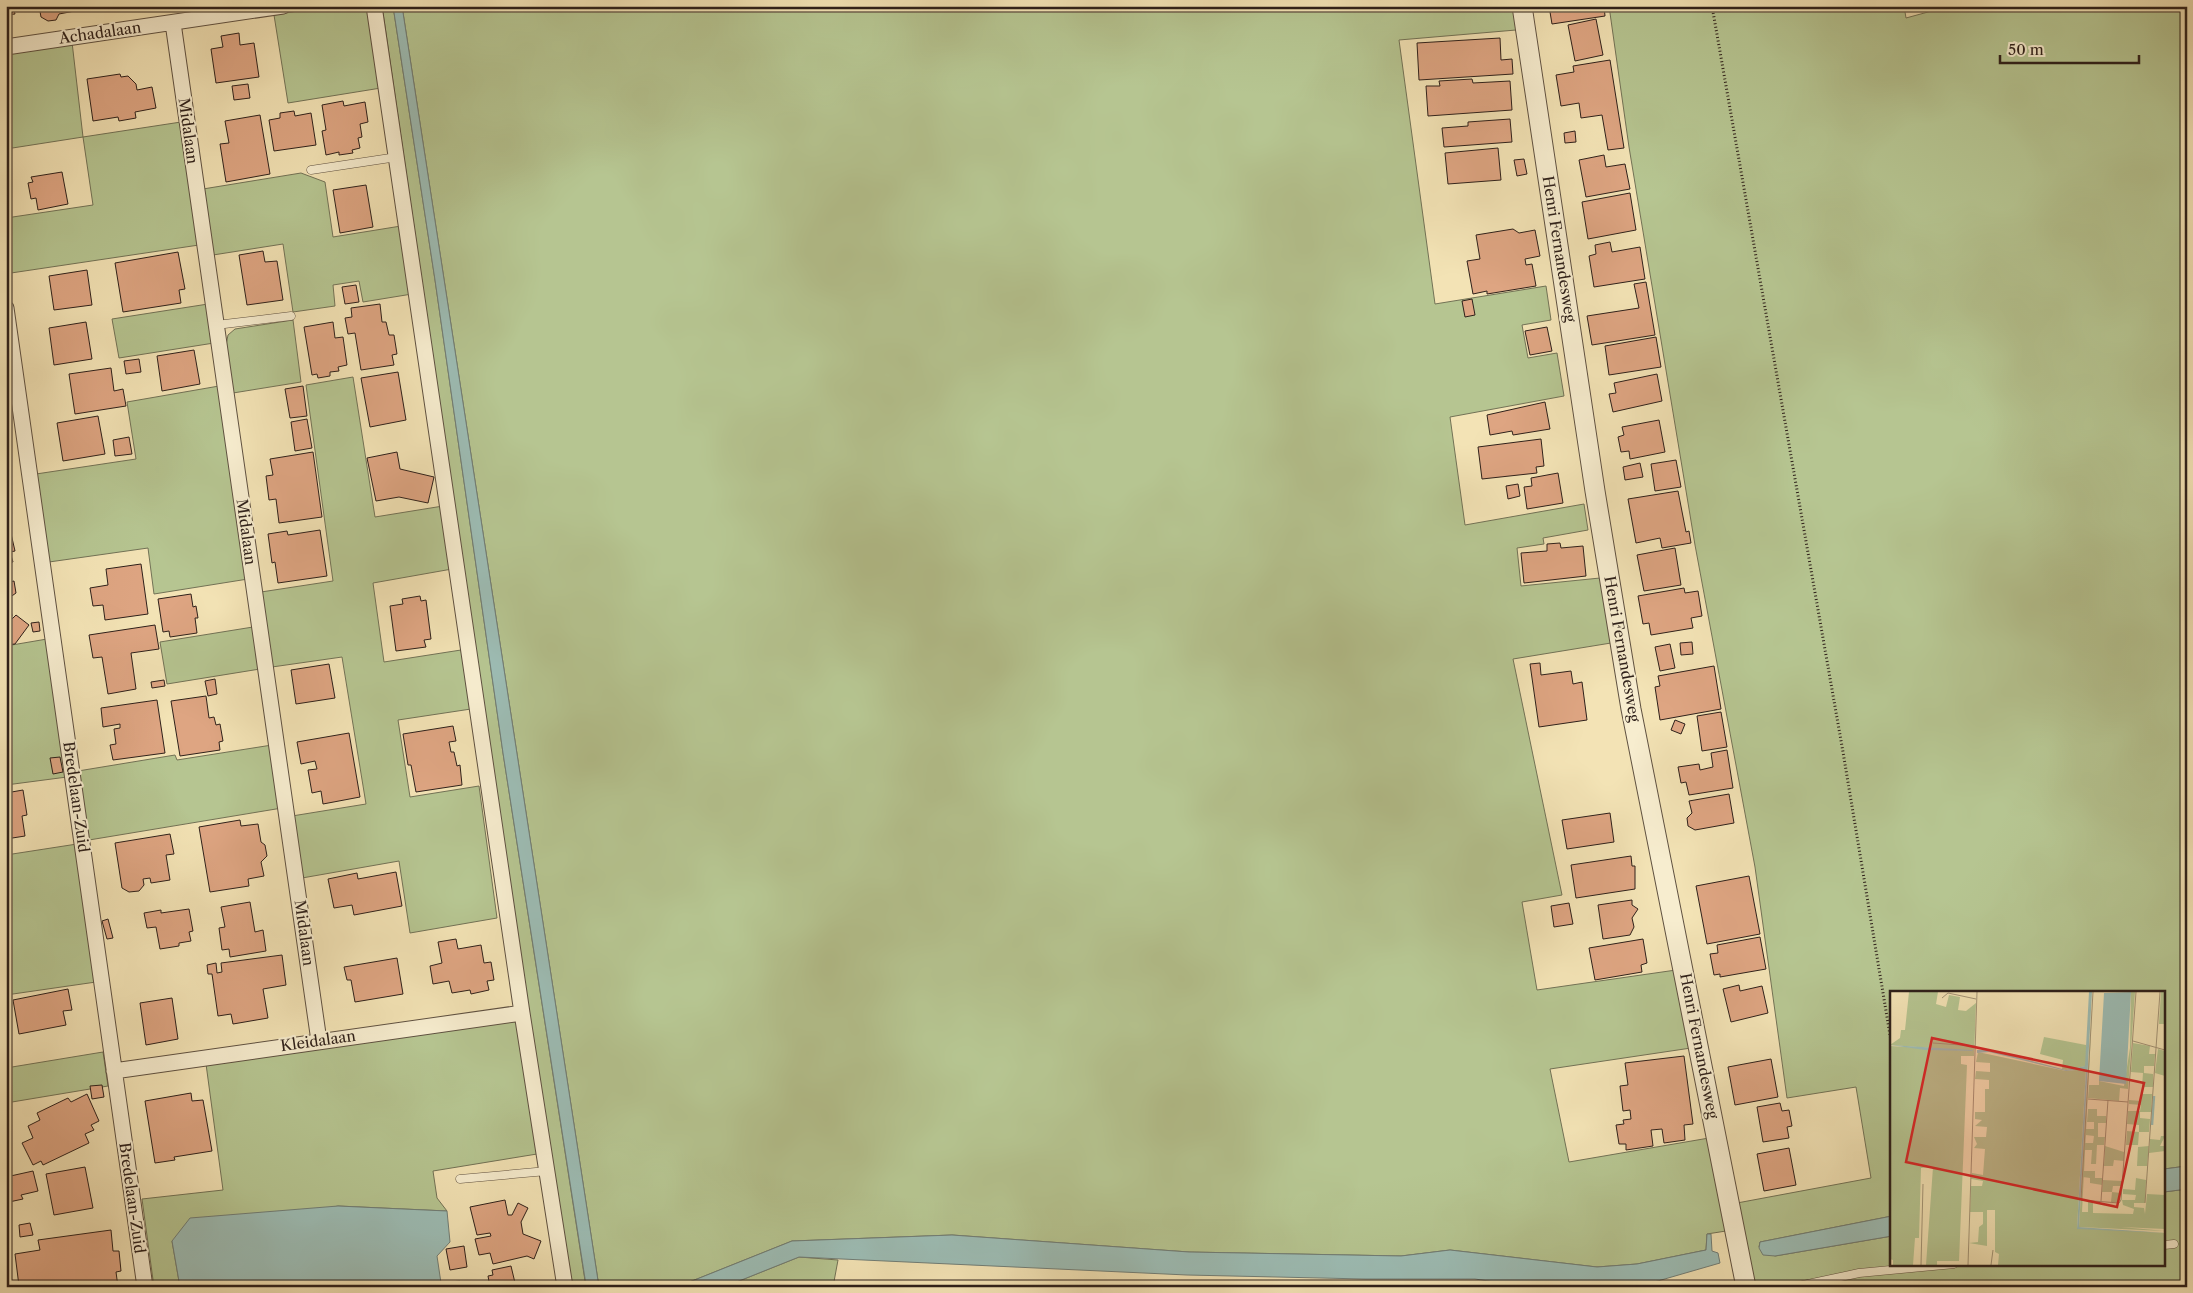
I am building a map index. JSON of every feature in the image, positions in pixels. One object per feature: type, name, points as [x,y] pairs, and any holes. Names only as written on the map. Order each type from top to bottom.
[{"type":"street","name":"Achadalaan","points":[[6,47],[283,6]]},
{"type":"street","points":[[374,6],[398,157],[522,1013],[565,1287]]},
{"type":"street","name":"Henri Fernandesweg","points":[[1522,6],[1631,709],[1746,1287]]},
{"type":"street","name":"Midalaan","points":[[173,22],[319,1041]]},
{"type":"street","name":"Bredelaan-Zuid","points":[[6,308],[145,1287]]},
{"type":"street","name":"Kleidalaan","points":[[114,1071],[522,1013]]},
{"type":"lane","points":[[311,170],[398,157]]},
{"type":"lane","points":[[216,325],[291,316]]},
{"type":"lane","points":[[460,1179],[547,1171]]},
{"type":"lane","points":[[2166,1245],[2174,1244]]},
{"type":"lane","points":[[1794,1287],[1859,1273],[1933,1266]]},
{"type":"path","points":[[1712,6],[1840,733],[1890,1034]]},
{"type":"green space","points":[[327,6],[361,6],[368,12],[381,88],[288,103],[274,15]]},
{"type":"green space","points":[[382,6],[393,6],[435,280],[503,753],[586,1287],[572,1287],[528,1013]]},
{"type":"green space","points":[[402,6],[1513,6],[1516,30],[1399,40],[1435,304],[1546,286],[1551,320],[1522,325],[1528,358],[1557,353],[1564,396],[1450,417],[1465,525],[1584,504],[1588,530],[1543,538],[1544,544],[1517,548],[1521,586],[1600,578],[1611,643],[1513,659],[1562,895],[1522,902],[1537,990],[1676,970],[1691,1048],[1550,1069],[1569,1162],[1709,1138],[1726,1231],[1707,1234],[1706,1250],[1637,1264],[1597,1267],[1450,1250],[1401,1256],[1189,1252],[952,1235],[792,1241],[677,1287],[599,1287]]},
{"type":"green space","points":[[1609,6],[1904,6],[1906,18],[1950,6],[2187,6],[2187,1166],[2166,1169],[2166,991],[1890,991],[1890,1216],[1760,1242],[1759,1247],[1775,1256],[1890,1236],[1890,1266],[2166,1266],[2166,1192],[2187,1189],[2187,1287],[1753,1287],[1737,1203],[1871,1178],[1856,1087],[1787,1098],[1755,867],[1695,545],[1629,147]]},
{"type":"green space","points":[[72,42],[83,137],[6,149],[6,52]]},
{"type":"green space","points":[[181,122],[199,245],[11,273],[6,245],[6,218],[93,205],[83,137]]},
{"type":"green space","points":[[301,173],[325,182],[333,237],[401,226],[412,294],[363,302],[359,281],[333,285],[335,306],[293,312],[283,244],[213,255],[203,189]]},
{"type":"green space","points":[[208,304],[214,343],[119,358],[112,319]]},
{"type":"green space","points":[[293,320],[301,382],[233,393],[226,345],[228,335],[235,329]]},
{"type":"green space","points":[[353,377],[375,517],[443,506],[452,569],[373,583],[384,662],[461,650],[471,709],[398,720],[410,797],[479,786],[497,918],[410,933],[399,861],[302,878],[292,816],[366,804],[342,657],[272,667],[261,592],[333,581],[306,385]]},
{"type":"green space","points":[[219,386],[248,579],[154,594],[148,548],[49,562],[36,474],[136,459],[127,402]]},
{"type":"green space","points":[[253,627],[260,669],[167,684],[160,642]]},
{"type":"green space","points":[[47,639],[67,777],[6,785],[6,646]]},
{"type":"green space","points":[[272,745],[282,808],[89,840],[78,771],[175,755],[177,760]]},
{"type":"green space","points":[[77,844],[96,982],[6,995],[6,855]]},
{"type":"green space","points":[[518,1020],[537,1154],[433,1171],[437,1198],[447,1211],[338,1206],[172,1241],[180,1287],[154,1287],[142,1199],[223,1190],[206,1064]]},
{"type":"green space","points":[[103,1052],[108,1086],[6,1103],[6,1068]]},
{"type":"green space","points":[[799,1257],[838,1260],[833,1287],[724,1287]]},
{"type":"water","points":[[393,6],[402,6],[599,1287],[586,1287],[503,753],[435,280]]},
{"type":"water","points":[[2187,1166],[2187,1189],[2166,1192],[2166,1169]]},
{"type":"water","points":[[338,1206],[447,1211],[450,1242],[437,1256],[441,1283],[460,1281],[461,1287],[180,1287],[172,1241],[190,1218]]},
{"type":"water","points":[[1890,1216],[1890,1236],[1775,1256],[1763,1255],[1759,1248],[1760,1242]]},
{"type":"water","points":[[1707,1234],[1711,1234],[1712,1251],[1718,1253],[1720,1263],[1637,1287],[1629,1287],[1628,1282],[1596,1287],[1528,1287],[1475,1279],[1365,1279],[1187,1275],[799,1257],[724,1287],[677,1287],[792,1241],[952,1235],[1189,1252],[1401,1256],[1450,1250],[1597,1267],[1637,1264],[1706,1250]]},
{"type":"building","points":[[6,6],[13,6],[15,14],[6,15]]},
{"type":"building","points":[[39,6],[79,6],[80,10],[59,14],[56,20],[48,21],[41,17]]},
{"type":"building","points":[[1549,6],[1604,6],[1605,16],[1552,24]]},
{"type":"building","points":[[1596,19],[1603,55],[1575,61],[1568,25]]},
{"type":"building","points":[[239,33],[240,45],[254,43],[259,77],[216,83],[211,49],[223,47],[221,36]]},
{"type":"building","points":[[1500,38],[1501,60],[1512,59],[1513,74],[1419,80],[1417,43]]},
{"type":"building","points":[[1610,60],[1624,148],[1608,150],[1602,115],[1581,118],[1579,103],[1561,106],[1556,75],[1574,72],[1573,66]]},
{"type":"building","points":[[120,74],[121,77],[128,76],[136,84],[137,90],[152,87],[156,108],[135,112],[136,118],[119,121],[118,117],[93,121],[87,79]]},
{"type":"building","points":[[1472,79],[1473,83],[1510,81],[1512,110],[1428,116],[1426,86],[1440,86],[1439,81]]},
{"type":"building","points":[[248,84],[250,98],[234,100],[232,86]]},
{"type":"building","points":[[343,101],[344,106],[365,102],[368,122],[360,124],[362,137],[358,138],[360,148],[352,150],[353,153],[339,155],[339,152],[326,155],[322,131],[326,130],[322,105]]},
{"type":"building","points":[[294,111],[295,116],[311,113],[316,145],[274,151],[269,120],[280,118],[280,113]]},
{"type":"building","points":[[260,115],[270,174],[226,182],[220,144],[229,143],[225,121]]},
{"type":"building","points":[[1510,119],[1512,142],[1444,147],[1442,128],[1468,126],[1468,122]]},
{"type":"building","points":[[1575,131],[1576,142],[1565,143],[1564,133]]},
{"type":"building","points":[[1498,148],[1501,180],[1448,184],[1445,153]]},
{"type":"building","points":[[1604,155],[1606,167],[1625,164],[1630,189],[1586,197],[1579,160]]},
{"type":"building","points":[[1524,159],[1527,174],[1517,176],[1514,160]]},
{"type":"building","points":[[62,172],[68,204],[38,210],[36,198],[31,199],[28,183],[33,182],[31,177]]},
{"type":"building","points":[[366,185],[373,227],[340,233],[333,190]]},
{"type":"building","points":[[1630,193],[1636,230],[1588,239],[1582,202]]},
{"type":"building","points":[[1513,229],[1519,233],[1535,230],[1540,256],[1525,259],[1526,265],[1532,264],[1536,286],[1487,294],[1487,291],[1473,294],[1467,261],[1480,259],[1476,235]]},
{"type":"building","points":[[1610,242],[1612,252],[1640,247],[1645,279],[1594,287],[1589,256],[1596,254],[1595,245]]},
{"type":"building","points":[[263,251],[265,262],[277,261],[283,300],[247,305],[239,255]]},
{"type":"building","points":[[178,252],[185,289],[179,290],[181,303],[123,312],[115,263]]},
{"type":"building","points":[[87,270],[92,305],[54,310],[49,276]]},
{"type":"building","points":[[1646,282],[1655,335],[1592,345],[1587,316],[1639,308],[1634,284]]},
{"type":"building","points":[[356,285],[359,302],[345,304],[342,287]]},
{"type":"building","points":[[1472,299],[1475,315],[1465,317],[1462,301]]},
{"type":"building","points":[[380,304],[382,322],[386,322],[389,335],[394,335],[397,354],[392,355],[394,365],[361,370],[355,333],[348,334],[345,318],[352,317],[351,308]]},
{"type":"building","points":[[86,322],[92,359],[54,365],[49,328]]},
{"type":"building","points":[[333,322],[335,338],[343,337],[347,365],[338,367],[339,371],[330,372],[330,376],[318,378],[317,374],[312,375],[304,327]]},
{"type":"building","points":[[1547,327],[1552,351],[1530,355],[1525,331]]},
{"type":"building","points":[[1656,337],[1661,367],[1609,375],[1605,346]]},
{"type":"building","points":[[194,350],[200,384],[162,391],[157,356]]},
{"type":"building","points":[[139,359],[141,372],[126,374],[124,361]]},
{"type":"building","points":[[111,368],[114,391],[123,389],[126,406],[75,414],[69,374]]},
{"type":"building","points":[[398,372],[406,420],[370,427],[361,378]]},
{"type":"building","points":[[1657,374],[1662,401],[1613,412],[1609,394],[1616,393],[1614,383]]},
{"type":"building","points":[[303,386],[307,416],[290,418],[285,389]]},
{"type":"building","points":[[1545,402],[1550,429],[1513,435],[1512,431],[1490,435],[1487,415]]},
{"type":"building","points":[[98,416],[105,454],[63,461],[57,423]]},
{"type":"building","points":[[307,419],[312,448],[295,451],[291,422]]},
{"type":"building","points":[[1659,420],[1665,452],[1630,459],[1629,451],[1621,452],[1618,437],[1624,435],[1622,427]]},
{"type":"building","points":[[129,437],[132,454],[115,456],[113,440]]},
{"type":"building","points":[[1541,439],[1544,466],[1536,467],[1537,473],[1482,479],[1478,447]]},
{"type":"building","points":[[313,452],[322,517],[279,523],[276,499],[269,500],[266,476],[273,475],[270,459]]},
{"type":"building","points":[[397,452],[400,469],[434,477],[428,503],[399,497],[376,501],[367,458]]},
{"type":"building","points":[[1676,460],[1681,487],[1655,491],[1651,464]]},
{"type":"building","points":[[1640,463],[1643,477],[1625,480],[1623,467]]},
{"type":"building","points":[[1558,473],[1563,503],[1527,509],[1524,487],[1532,486],[1531,478]]},
{"type":"building","points":[[1518,484],[1520,496],[1508,499],[1506,486]]},
{"type":"building","points":[[1678,491],[1686,532],[1689,531],[1691,543],[1662,548],[1660,538],[1636,543],[1628,499]]},
{"type":"building","points":[[6,512],[15,551],[10,552],[13,562],[6,563]]},
{"type":"building","points":[[320,530],[327,576],[278,583],[275,562],[272,563],[268,534],[287,531],[288,535]]},
{"type":"building","points":[[1560,543],[1561,548],[1583,546],[1586,576],[1524,583],[1521,553],[1547,551],[1547,544]]},
{"type":"building","points":[[1675,548],[1681,585],[1644,591],[1637,555]]},
{"type":"building","points":[[141,564],[148,614],[105,620],[103,605],[93,606],[90,588],[108,585],[106,569]]},
{"type":"building","points":[[6,578],[9,578],[10,582],[14,581],[16,593],[9,598],[12,616],[8,617],[12,619],[16,615],[29,625],[15,644],[6,645]]},
{"type":"building","points":[[1684,588],[1685,593],[1698,591],[1702,616],[1691,618],[1693,628],[1651,635],[1649,623],[1643,624],[1638,596]]},
{"type":"building","points":[[191,594],[193,607],[196,606],[198,618],[195,618],[197,633],[170,637],[169,631],[163,632],[158,599]]},
{"type":"building","points":[[420,596],[421,601],[426,600],[431,639],[424,640],[426,647],[396,651],[390,606],[403,604],[402,599]]},
{"type":"building","points":[[39,622],[40,631],[33,632],[31,623]]},
{"type":"building","points":[[155,625],[159,649],[131,653],[136,689],[108,694],[102,657],[93,658],[89,635]]},
{"type":"building","points":[[1692,642],[1693,654],[1681,655],[1680,643]]},
{"type":"building","points":[[1670,644],[1675,668],[1660,671],[1655,647]]},
{"type":"building","points":[[1540,663],[1541,675],[1571,671],[1573,684],[1582,682],[1587,720],[1539,727],[1530,664]]},
{"type":"building","points":[[329,664],[335,698],[296,704],[291,670]]},
{"type":"building","points":[[1714,666],[1721,709],[1660,720],[1655,687],[1660,686],[1658,676]]},
{"type":"building","points":[[215,679],[217,694],[208,696],[205,681]]},
{"type":"building","points":[[164,680],[165,686],[152,688],[151,682]]},
{"type":"building","points":[[206,696],[209,718],[214,717],[216,725],[220,724],[223,741],[219,742],[220,750],[180,756],[171,701]]},
{"type":"building","points":[[157,700],[165,753],[113,760],[110,745],[116,744],[114,729],[120,728],[120,724],[103,727],[101,708]]},
{"type":"building","points":[[1721,712],[1727,747],[1702,751],[1697,716]]},
{"type":"building","points":[[1675,720],[1685,724],[1681,734],[1671,730]]},
{"type":"building","points":[[453,726],[456,741],[449,742],[451,752],[454,752],[457,766],[460,765],[462,785],[416,792],[411,765],[408,765],[403,734]]},
{"type":"building","points":[[349,733],[360,797],[323,804],[321,791],[312,793],[308,770],[317,769],[315,761],[301,764],[297,742]]},
{"type":"building","points":[[1727,750],[1733,788],[1689,795],[1686,782],[1681,783],[1678,767],[1699,764],[1700,770],[1713,767],[1711,753]]},
{"type":"building","points":[[60,757],[63,772],[53,774],[50,758]]},
{"type":"building","points":[[23,790],[27,815],[22,816],[25,836],[6,839],[6,793]]},
{"type":"building","points":[[1729,794],[1734,823],[1695,830],[1688,826],[1687,818],[1692,813],[1689,801]]},
{"type":"building","points":[[1610,813],[1614,842],[1567,849],[1562,820]]},
{"type":"building","points":[[240,820],[241,826],[258,824],[261,842],[265,845],[267,856],[261,862],[264,876],[248,879],[249,886],[210,892],[199,827]]},
{"type":"building","points":[[170,834],[174,854],[166,855],[170,880],[151,883],[150,878],[143,879],[144,885],[139,891],[129,892],[122,888],[115,843]]},
{"type":"building","points":[[1631,856],[1632,866],[1635,866],[1635,889],[1576,898],[1571,865]]},
{"type":"building","points":[[396,872],[402,906],[354,915],[352,905],[334,908],[328,879],[357,873],[358,879]]},
{"type":"building","points":[[1749,876],[1760,934],[1707,944],[1696,886]]},
{"type":"building","points":[[1632,900],[1632,905],[1638,909],[1632,918],[1634,927],[1630,935],[1603,939],[1598,905]]},
{"type":"building","points":[[250,902],[255,932],[263,930],[266,951],[230,957],[229,949],[222,950],[219,928],[225,927],[221,907]]},
{"type":"building","points":[[1569,903],[1573,924],[1554,927],[1551,906]]},
{"type":"building","points":[[189,909],[193,931],[189,932],[191,941],[179,943],[179,946],[160,949],[156,927],[147,928],[144,913],[161,910],[161,913]]},
{"type":"building","points":[[108,919],[113,938],[107,939],[102,921]]},
{"type":"building","points":[[1760,937],[1766,969],[1720,977],[1720,974],[1714,975],[1710,954],[1718,953],[1717,945]]},
{"type":"building","points":[[456,939],[458,949],[481,945],[484,963],[491,962],[494,980],[487,981],[489,990],[471,994],[470,990],[452,993],[449,981],[433,984],[430,966],[442,963],[438,942]]},
{"type":"building","points":[[1643,939],[1647,963],[1641,965],[1642,972],[1595,980],[1589,948]]},
{"type":"building","points":[[282,955],[286,985],[263,989],[268,1018],[233,1024],[231,1014],[218,1016],[212,974],[208,974],[207,965],[216,963],[217,973],[222,972],[221,963]]},
{"type":"building","points":[[397,958],[403,994],[355,1002],[351,980],[347,980],[344,967]]},
{"type":"building","points":[[1739,985],[1740,991],[1762,986],[1768,1013],[1731,1022],[1723,989]]},
{"type":"building","points":[[68,989],[72,1010],[63,1011],[66,1025],[19,1034],[13,1000]]},
{"type":"building","points":[[172,998],[178,1039],[146,1045],[140,1003]]},
{"type":"building","points":[[1684,1056],[1693,1124],[1684,1125],[1685,1140],[1664,1143],[1662,1129],[1651,1130],[1653,1146],[1626,1150],[1626,1144],[1619,1144],[1616,1125],[1624,1124],[1623,1120],[1631,1119],[1630,1110],[1623,1111],[1620,1086],[1628,1085],[1625,1063]]},
{"type":"building","points":[[1771,1059],[1778,1097],[1735,1105],[1728,1067]]},
{"type":"building","points":[[102,1085],[104,1097],[92,1099],[90,1086]]},
{"type":"building","points":[[191,1093],[192,1101],[203,1100],[212,1151],[174,1157],[175,1160],[155,1163],[145,1101]]},
{"type":"building","points":[[87,1094],[99,1121],[91,1125],[94,1130],[85,1134],[89,1143],[43,1165],[41,1161],[33,1165],[22,1143],[33,1138],[28,1126],[40,1120],[37,1113],[68,1098],[71,1102]]},
{"type":"building","points":[[1780,1103],[1782,1111],[1789,1110],[1792,1126],[1787,1127],[1789,1138],[1763,1142],[1757,1107]]},
{"type":"building","points":[[1789,1148],[1796,1185],[1764,1191],[1757,1154]]},
{"type":"building","points":[[85,1167],[93,1208],[54,1215],[46,1174]]},
{"type":"building","points":[[33,1171],[38,1191],[21,1195],[23,1199],[9,1202],[6,1177]]},
{"type":"building","points":[[505,1200],[508,1215],[512,1215],[518,1203],[528,1208],[521,1222],[523,1234],[541,1241],[534,1259],[527,1256],[493,1264],[490,1253],[479,1255],[475,1239],[491,1236],[490,1233],[477,1235],[470,1207]]},
{"type":"building","points":[[30,1223],[33,1235],[20,1237],[19,1225]]},
{"type":"building","points":[[111,1230],[113,1251],[119,1251],[121,1271],[116,1272],[118,1287],[43,1287],[43,1283],[19,1286],[15,1254],[40,1250],[38,1240]]},
{"type":"building","points":[[464,1246],[467,1267],[450,1270],[446,1249]]},
{"type":"building","points":[[511,1266],[516,1287],[490,1287],[488,1276],[493,1275],[492,1270]]}]
